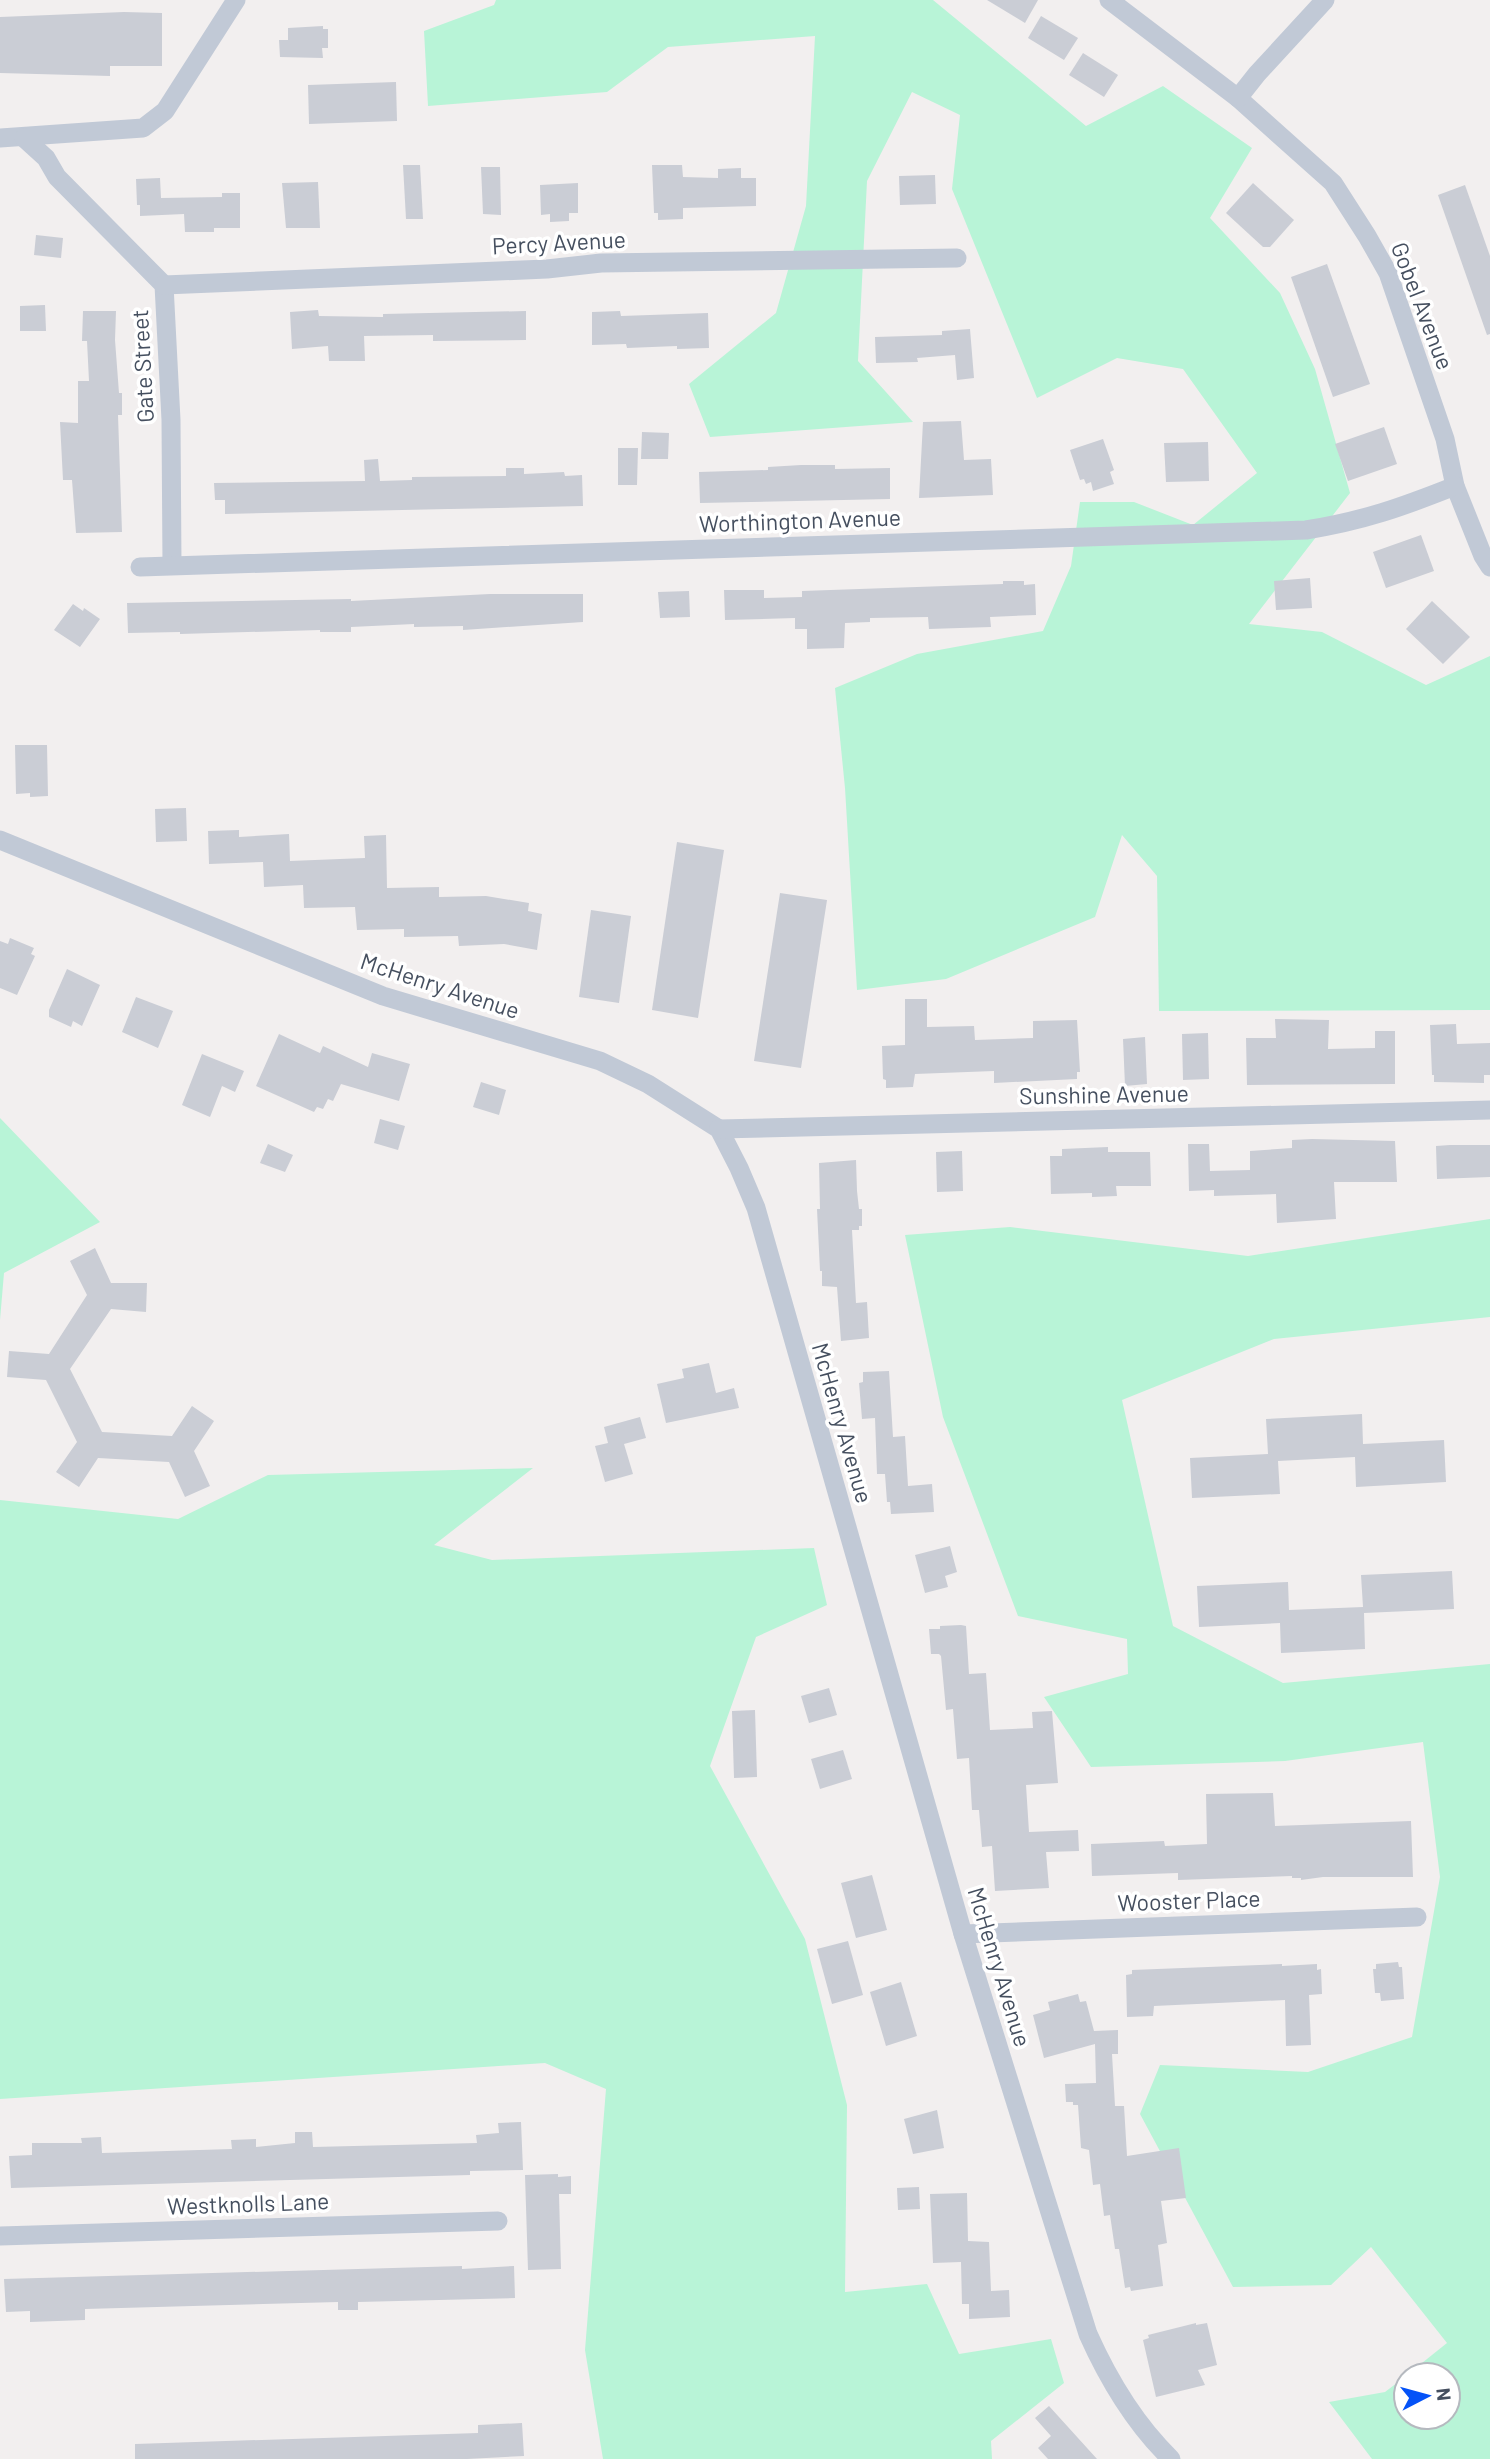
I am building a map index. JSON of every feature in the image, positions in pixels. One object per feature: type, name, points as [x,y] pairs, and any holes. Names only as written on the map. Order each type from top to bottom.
[{"type":"street","points":[[0,138],[143,128],[165,111],[236,0]]},
{"type":"street","name":"Gobel Avenue","points":[[1109,0],[1238,98],[1333,183],[1388,273],[1445,439],[1455,486],[1490,567]]},
{"type":"street","points":[[1238,98],[1325,0]]},
{"type":"street","name":"Gate Street","points":[[24,138],[46,158],[57,177],[164,285],[171,420],[173,565]]},
{"type":"street","name":"Percy Avenue","points":[[164,285],[507,271],[601,263],[957,258]]},
{"type":"street","name":"Worthington Avenue","points":[[140,567],[1306,530],[1349,523],[1390,512],[1455,486]]},
{"type":"street","name":"McHenry Avenue","points":[[0,840],[383,996],[600,1061],[648,1084],[719,1129],[756,1208],[963,1934],[1088,2334],[1106,2373],[1128,2410],[1171,2459]]},
{"type":"street","name":"Sunshine Avenue","points":[[719,1129],[1490,1110]]},
{"type":"street","name":"Wooster Place","points":[[963,1934],[1417,1917]]},
{"type":"street","name":"Westknolls Lane","points":[[0,2236],[498,2221]]},
{"type":"green space","points":[[496,0],[933,0],[1086,126],[1163,86],[1252,148],[1210,218],[1280,293],[1315,369],[1350,493],[1249,624],[1322,632],[1426,685],[1490,656],[1490,1010],[1159,1011],[1157,876],[1122,835],[1095,917],[946,979],[857,990],[845,788],[835,688],[917,654],[1043,631],[1071,566],[1080,502],[1134,502],[1193,525],[1257,473],[1183,369],[1117,358],[1037,398],[952,189],[960,115],[912,92],[867,181],[858,361],[913,422],[710,437],[689,384],[776,313],[806,206],[815,36],[668,47],[607,92],[428,106],[424,31],[494,5]]},
{"type":"green space","points":[[0,1118],[100,1222],[4,1273],[0,1320]]},
{"type":"green space","points":[[1490,1219],[1490,1317],[1274,1339],[1122,1400],[1173,1626],[1283,1683],[1490,1664],[1490,2459],[1372,2459],[1329,2402],[1385,2392],[1392,2387],[1392,2431],[1462,2431],[1462,2361],[1424,2361],[1447,2343],[1371,2247],[1331,2285],[1233,2287],[1140,2114],[1160,2065],[1308,2072],[1412,2037],[1440,1877],[1423,1742],[1285,1761],[1091,1767],[1044,1697],[1128,1674],[1127,1639],[1018,1616],[943,1417],[905,1235],[1010,1227],[1248,1256]]},
{"type":"green space","points":[[533,1468],[434,1545],[492,1560],[814,1548],[827,1605],[756,1637],[710,1766],[805,1939],[847,2105],[845,2292],[927,2284],[959,2354],[1051,2339],[1064,2383],[991,2441],[992,2459],[603,2459],[585,2350],[606,2089],[545,2063],[0,2099],[0,1500],[178,1519],[268,1475]]},
{"type":"building","points":[[987,0],[1038,0],[1025,23]]},
{"type":"building","points":[[162,13],[162,66],[110,66],[110,76],[0,73],[0,17]]},
{"type":"building","points":[[1041,16],[1078,38],[1064,60],[1028,38]]},
{"type":"building","points":[[323,26],[323,29],[328,29],[328,48],[322,48],[323,58],[280,57],[279,40],[288,40],[288,28]]},
{"type":"building","points":[[1083,53],[1118,75],[1104,97],[1069,75]]},
{"type":"building","points":[[396,82],[397,121],[309,124],[308,85]]},
{"type":"building","points":[[403,165],[420,165],[423,219],[406,219]]},
{"type":"building","points":[[652,165],[682,165],[683,177],[718,178],[718,169],[741,168],[741,178],[756,178],[756,206],[683,208],[683,219],[658,220],[658,213],[654,213]]},
{"type":"building","points":[[481,167],[500,167],[501,215],[483,214]]},
{"type":"building","points":[[935,175],[936,204],[900,205],[899,176]]},
{"type":"building","points":[[160,178],[161,198],[222,197],[222,193],[240,193],[240,228],[214,228],[214,232],[185,232],[184,214],[140,216],[136,179]]},
{"type":"building","points":[[318,182],[320,228],[286,228],[282,183]]},
{"type":"building","points":[[578,183],[578,213],[569,213],[569,221],[550,222],[550,214],[541,215],[540,185]]},
{"type":"building","points":[[1253,183],[1294,220],[1270,247],[1263,247],[1226,213]]},
{"type":"building","points":[[1465,185],[1490,256],[1490,334],[1487,335],[1438,195]]},
{"type":"building","points":[[36,235],[63,238],[61,258],[34,255]]},
{"type":"building","points":[[1327,264],[1370,384],[1333,397],[1291,277]]},
{"type":"building","points":[[45,305],[46,331],[20,331],[20,306]]},
{"type":"building","points":[[318,310],[319,316],[383,317],[383,314],[526,311],[526,340],[433,341],[433,335],[364,336],[365,361],[329,361],[328,346],[292,349],[290,312]]},
{"type":"building","points":[[83,311],[116,311],[115,340],[119,393],[122,393],[122,415],[118,415],[122,532],[76,533],[72,480],[63,480],[60,422],[78,423],[78,381],[89,381],[87,341],[82,341]]},
{"type":"building","points":[[620,311],[621,316],[708,313],[709,348],[627,348],[626,344],[592,345],[592,312]]},
{"type":"building","points":[[970,329],[974,378],[957,380],[955,355],[917,358],[918,362],[876,363],[875,337],[942,335],[942,331]]},
{"type":"building","points":[[961,421],[964,460],[991,459],[993,495],[919,498],[923,422]]},
{"type":"building","points":[[1384,427],[1397,464],[1348,481],[1335,444]]},
{"type":"building","points":[[642,432],[669,433],[668,459],[641,459]]},
{"type":"building","points":[[1103,439],[1114,470],[1110,472],[1114,484],[1093,491],[1091,482],[1086,484],[1084,479],[1080,480],[1070,450]]},
{"type":"building","points":[[1208,442],[1209,481],[1166,482],[1164,443]]},
{"type":"building","points":[[618,448],[638,448],[637,485],[618,485]]},
{"type":"building","points":[[378,459],[380,481],[412,480],[412,477],[506,476],[506,468],[524,468],[524,474],[564,472],[565,476],[582,475],[583,506],[225,514],[225,500],[215,500],[214,483],[365,481],[364,460]]},
{"type":"building","points":[[835,465],[835,469],[890,468],[890,499],[700,503],[699,472],[768,470],[768,467]]},
{"type":"building","points":[[1421,535],[1434,571],[1386,588],[1373,552]]},
{"type":"building","points":[[1310,578],[1312,608],[1276,610],[1274,581]]},
{"type":"building","points":[[1003,581],[1035,584],[1036,615],[990,617],[991,627],[929,629],[928,617],[870,618],[870,622],[845,623],[844,648],[807,649],[807,629],[795,629],[795,618],[725,620],[724,590],[764,590],[764,598],[802,597],[802,591],[1003,584]]},
{"type":"building","points":[[689,591],[690,617],[660,618],[658,592]]},
{"type":"building","points":[[490,594],[583,594],[583,622],[463,630],[463,626],[414,627],[414,624],[351,627],[351,632],[320,630],[128,633],[127,603],[351,601]]},
{"type":"building","points":[[1432,601],[1470,637],[1443,664],[1406,629]]},
{"type":"building","points":[[73,604],[100,619],[80,647],[54,630]]},
{"type":"building","points":[[15,745],[47,745],[48,796],[30,797],[30,793],[16,794]]},
{"type":"building","points":[[186,808],[187,841],[156,842],[155,809]]},
{"type":"building","points":[[239,830],[239,837],[289,834],[290,861],[365,858],[364,836],[386,835],[387,888],[439,887],[439,897],[486,896],[529,903],[528,911],[542,914],[537,950],[504,944],[459,946],[458,936],[404,937],[404,929],[357,930],[355,907],[304,908],[303,885],[264,887],[263,862],[209,864],[208,831]]},
{"type":"building","points":[[677,842],[724,850],[698,1018],[652,1010]]},
{"type":"building","points":[[780,893],[827,900],[801,1068],[754,1061]]},
{"type":"building","points":[[591,910],[631,916],[619,1003],[579,997]]},
{"type":"building","points":[[10,938],[34,948],[31,954],[35,956],[17,995],[0,988],[0,941],[8,944]]},
{"type":"building","points":[[67,969],[100,985],[82,1026],[73,1021],[71,1027],[49,1017],[49,1010]]},
{"type":"building","points":[[136,997],[173,1011],[158,1048],[122,1032]]},
{"type":"building","points":[[905,999],[927,999],[927,1027],[974,1026],[975,1040],[1033,1038],[1033,1021],[1077,1020],[1080,1072],[1077,1072],[1077,1079],[994,1083],[994,1071],[915,1074],[913,1087],[886,1088],[886,1080],[883,1079],[882,1046],[905,1045]]},
{"type":"building","points":[[1275,1019],[1329,1020],[1328,1049],[1375,1048],[1375,1031],[1395,1031],[1395,1084],[1247,1085],[1246,1038],[1276,1038]]},
{"type":"building","points":[[1456,1024],[1457,1044],[1490,1043],[1490,1075],[1484,1075],[1484,1083],[1434,1082],[1430,1025]]},
{"type":"building","points":[[1208,1033],[1209,1079],[1183,1080],[1182,1034]]},
{"type":"building","points":[[279,1034],[320,1053],[323,1046],[368,1067],[372,1053],[410,1064],[399,1101],[341,1084],[333,1101],[328,1099],[323,1109],[317,1107],[314,1112],[256,1086]]},
{"type":"building","points":[[1145,1037],[1147,1084],[1125,1086],[1123,1039]]},
{"type":"building","points":[[202,1054],[244,1071],[235,1092],[222,1086],[210,1117],[182,1105]]},
{"type":"building","points":[[481,1082],[506,1090],[499,1115],[473,1107]]},
{"type":"building","points":[[380,1119],[405,1126],[398,1150],[374,1143]]},
{"type":"building","points":[[1292,1140],[1395,1141],[1397,1182],[1334,1182],[1336,1219],[1277,1223],[1276,1194],[1214,1196],[1214,1190],[1189,1191],[1188,1144],[1209,1144],[1210,1171],[1250,1170],[1250,1151],[1292,1148]]},
{"type":"building","points":[[268,1144],[293,1155],[285,1172],[260,1163]]},
{"type":"building","points":[[1490,1145],[1490,1177],[1437,1179],[1436,1146]]},
{"type":"building","points":[[1108,1147],[1108,1152],[1150,1152],[1151,1186],[1116,1186],[1117,1196],[1092,1197],[1092,1193],[1051,1194],[1050,1156],[1062,1156],[1062,1149]]},
{"type":"building","points":[[962,1151],[963,1191],[937,1192],[936,1152]]},
{"type":"building","points":[[856,1160],[862,1226],[859,1226],[859,1230],[852,1230],[856,1303],[867,1302],[869,1338],[841,1341],[837,1287],[822,1286],[820,1271],[817,1209],[820,1209],[819,1163]]},
{"type":"building","points":[[95,1248],[111,1283],[147,1283],[146,1312],[111,1309],[70,1369],[102,1432],[172,1436],[192,1406],[214,1421],[194,1451],[210,1486],[185,1497],[169,1462],[98,1458],[79,1487],[56,1472],[77,1442],[46,1380],[7,1377],[9,1351],[49,1354],[87,1295],[70,1261]]},
{"type":"building","points":[[709,1363],[716,1393],[734,1388],[739,1408],[666,1423],[657,1384],[684,1378],[682,1369]]},
{"type":"building","points":[[889,1371],[893,1437],[905,1436],[908,1486],[932,1484],[934,1512],[891,1514],[890,1502],[887,1502],[885,1474],[877,1474],[875,1418],[862,1419],[859,1383],[863,1382],[863,1372]]},
{"type":"building","points":[[1362,1414],[1363,1444],[1444,1440],[1446,1482],[1356,1487],[1355,1457],[1278,1461],[1280,1494],[1192,1498],[1190,1458],[1268,1454],[1266,1419]]},
{"type":"building","points":[[640,1417],[646,1438],[624,1444],[633,1474],[605,1482],[595,1446],[608,1443],[604,1427]]},
{"type":"building","points":[[950,1546],[957,1572],[945,1576],[948,1587],[925,1593],[915,1555]]},
{"type":"building","points":[[1452,1571],[1454,1609],[1364,1613],[1365,1649],[1281,1653],[1280,1623],[1199,1627],[1197,1586],[1288,1582],[1289,1610],[1363,1607],[1361,1575]]},
{"type":"building","points":[[966,1626],[969,1674],[986,1673],[990,1730],[1033,1728],[1032,1712],[1052,1711],[1058,1783],[1026,1785],[1029,1832],[1078,1830],[1079,1851],[1046,1852],[1049,1888],[995,1891],[992,1846],[982,1847],[979,1810],[972,1810],[969,1758],[957,1759],[953,1709],[946,1710],[941,1656],[931,1654],[929,1629]]},
{"type":"building","points":[[829,1688],[837,1715],[809,1723],[801,1696]]},
{"type":"building","points":[[755,1710],[757,1777],[734,1778],[732,1711]]},
{"type":"building","points":[[843,1750],[852,1779],[820,1789],[811,1759]]},
{"type":"building","points":[[1273,1793],[1275,1826],[1411,1821],[1413,1877],[1323,1877],[1301,1880],[1292,1876],[1178,1880],[1178,1873],[1092,1876],[1091,1844],[1164,1841],[1165,1846],[1207,1844],[1206,1794]]},
{"type":"building","points":[[872,1875],[887,1930],[856,1938],[841,1883]]},
{"type":"building","points":[[848,1941],[863,1995],[832,2004],[817,1949]]},
{"type":"building","points":[[1398,1962],[1399,1967],[1402,1967],[1404,1999],[1381,2001],[1380,1993],[1375,1993],[1373,1969],[1376,1969],[1376,1964]]},
{"type":"building","points":[[1317,1964],[1317,1970],[1321,1969],[1322,1994],[1309,1995],[1311,2045],[1286,2046],[1285,2000],[1154,2006],[1153,2016],[1127,2017],[1126,1975],[1132,1974],[1132,1970]]},
{"type":"building","points":[[901,1982],[917,2036],[886,2046],[870,1992]]},
{"type":"building","points":[[1078,1994],[1080,2002],[1086,2001],[1094,2031],[1118,2030],[1118,2054],[1112,2054],[1115,2106],[1124,2106],[1127,2156],[1179,2148],[1186,2198],[1161,2201],[1167,2243],[1158,2245],[1163,2286],[1131,2291],[1130,2287],[1125,2288],[1110,2215],[1104,2216],[1100,2184],[1093,2185],[1089,2150],[1081,2148],[1078,2105],[1066,2102],[1065,2084],[1096,2083],[1095,2044],[1044,2058],[1033,2015],[1050,2010],[1048,2002]]},
{"type":"building","points":[[937,2110],[944,2148],[913,2154],[904,2119]]},
{"type":"building","points":[[521,2122],[523,2170],[470,2171],[470,2175],[11,2188],[9,2156],[32,2155],[32,2143],[82,2143],[81,2138],[101,2137],[102,2153],[232,2149],[231,2140],[256,2139],[256,2147],[295,2143],[295,2132],[312,2132],[313,2147],[477,2143],[476,2135],[499,2133],[498,2123]]},
{"type":"building","points":[[558,2174],[558,2177],[571,2176],[571,2194],[559,2194],[561,2269],[528,2270],[525,2175]]},
{"type":"building","points":[[919,2187],[920,2209],[898,2210],[897,2188]]},
{"type":"building","points":[[967,2193],[968,2241],[989,2242],[991,2291],[1009,2290],[1010,2317],[969,2319],[969,2304],[962,2304],[961,2262],[933,2263],[930,2194]]},
{"type":"building","points":[[462,2266],[462,2269],[514,2266],[515,2298],[358,2302],[358,2310],[338,2310],[338,2302],[85,2309],[85,2320],[30,2322],[30,2311],[6,2312],[4,2279]]},
{"type":"building","points":[[1196,2323],[1207,2323],[1217,2365],[1198,2370],[1205,2385],[1156,2397],[1143,2340],[1149,2338],[1148,2335]]},
{"type":"building","points":[[1049,2406],[1097,2459],[1048,2459],[1038,2448],[1051,2436],[1035,2418]]},
{"type":"building","points":[[522,2423],[524,2456],[467,2459],[135,2459],[135,2444],[478,2433],[478,2425]]}]
